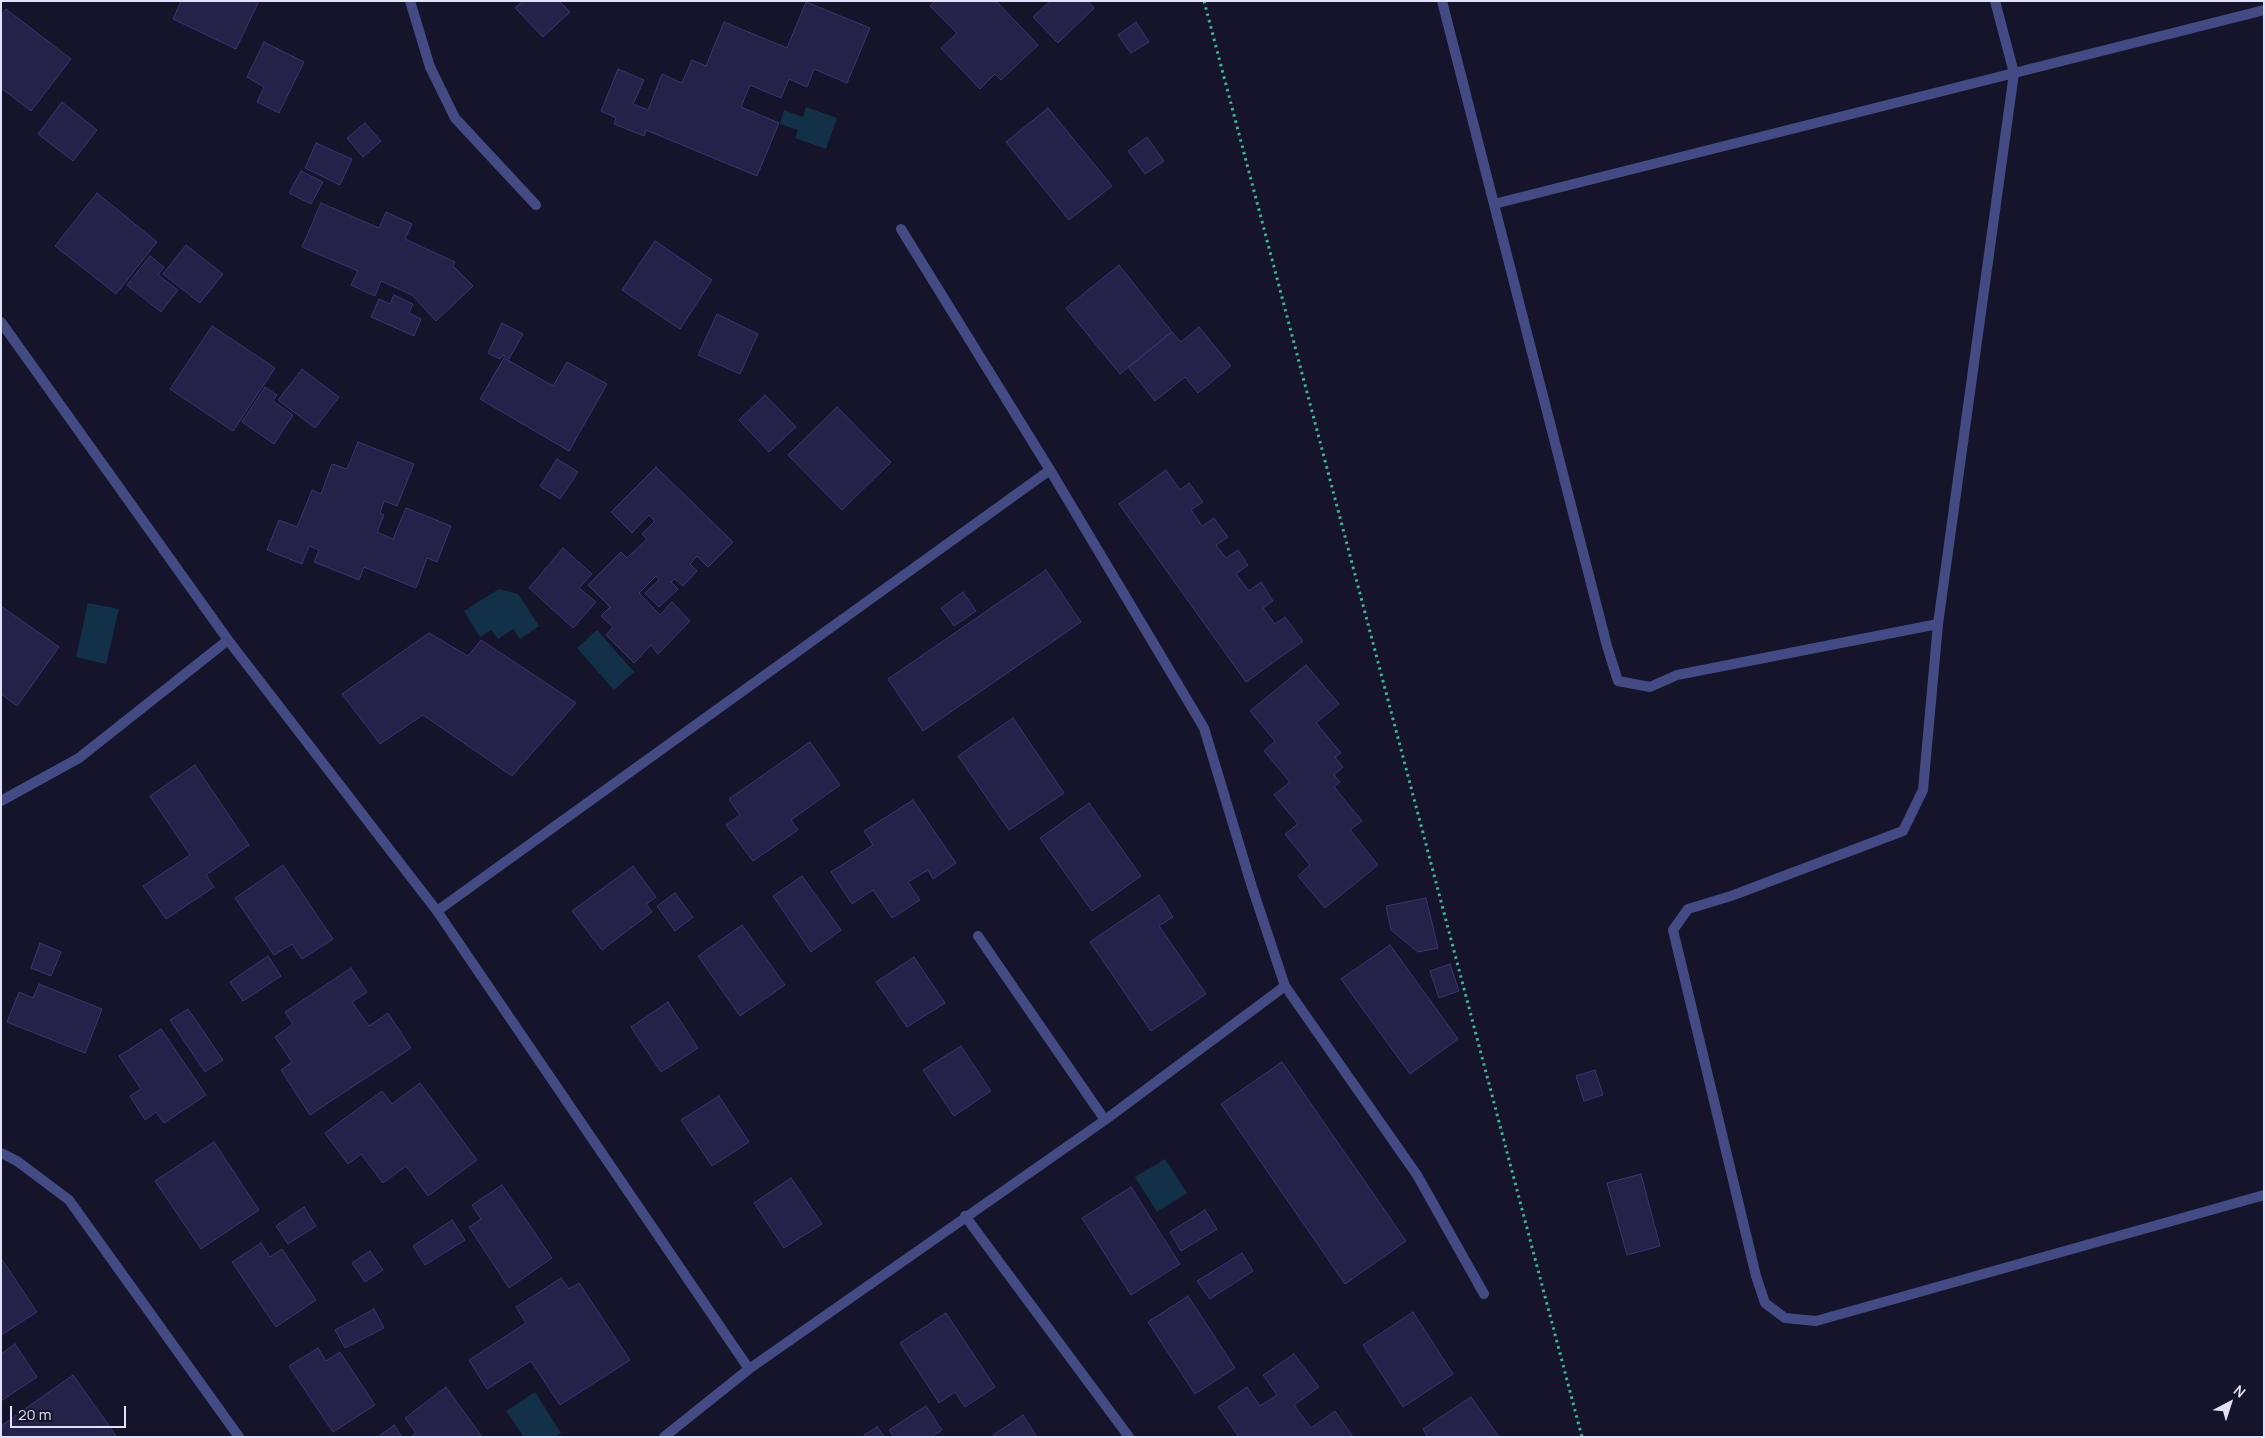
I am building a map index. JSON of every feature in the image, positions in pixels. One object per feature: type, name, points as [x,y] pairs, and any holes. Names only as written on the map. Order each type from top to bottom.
[{"type":"street","points":[[410,1],[430,67],[455,118],[536,205]]},
{"type":"street","points":[[1442,1],[1607,646],[1618,681],[1650,687],[1677,676],[1938,624]]},
{"type":"street","points":[[1995,1],[2014,73],[1938,624],[1923,790],[1903,831],[1731,896],[1688,909],[1673,930],[1754,1267],[1765,1303],[1785,1318],[1816,1321],[2264,1194]]},
{"type":"street","points":[[1494,204],[2264,10]]},
{"type":"street","points":[[901,229],[1050,470],[1204,728],[1252,887],[1285,986],[1417,1175],[1484,1294]]},
{"type":"street","points":[[1,322],[228,640],[438,910],[749,1369]]},
{"type":"street","points":[[438,910],[1050,470]]},
{"type":"street","points":[[1,801],[79,758],[228,640]]},
{"type":"street","points":[[978,936],[1106,1120]]},
{"type":"street","points":[[664,1437],[749,1369],[965,1216],[1106,1120],[1285,986]]},
{"type":"street","points":[[1,1153],[17,1160],[69,1200],[239,1437]]},
{"type":"street","points":[[965,1216],[1129,1437]]},
{"type":"path","points":[[1204,1],[1582,1437]]},
{"type":"water","points":[[806,107],[837,118],[826,149],[795,138],[798,130],[780,124],[784,110],[803,117]]},
{"type":"water","points":[[499,589],[518,594],[539,626],[520,639],[513,629],[498,639],[491,630],[480,637],[464,611]]},
{"type":"water","points":[[88,603],[119,609],[106,664],[76,657]]},
{"type":"water","points":[[597,630],[634,672],[614,690],[577,648]]},
{"type":"water","points":[[1165,1159],[1187,1193],[1157,1212],[1135,1177]]},
{"type":"water","points":[[535,1392],[561,1433],[555,1437],[524,1437],[506,1411]]},
{"type":"building","points":[[181,1],[259,1],[236,49],[173,19]]},
{"type":"building","points":[[523,1],[559,1],[570,12],[543,37],[515,8]]},
{"type":"building","points":[[935,1],[996,1],[1038,45],[1001,80],[995,74],[980,89],[941,48],[957,33],[930,6]]},
{"type":"building","points":[[1050,1],[1088,1],[1094,8],[1058,43],[1033,17]]},
{"type":"building","points":[[806,2],[870,28],[847,83],[814,69],[807,87],[789,79],[781,98],[750,85],[741,107],[779,123],[757,176],[646,130],[644,136],[614,124],[616,118],[601,111],[618,69],[644,80],[633,104],[648,110],[662,74],[682,83],[692,60],[706,66],[724,22],[787,48]]},
{"type":"building","points":[[6,9],[71,59],[31,111],[1,88],[1,15]]},
{"type":"building","points":[[1136,22],[1149,42],[1131,53],[1118,35]]},
{"type":"building","points":[[264,42],[304,62],[279,113],[257,102],[264,87],[247,77]]},
{"type":"building","points":[[62,102],[97,130],[73,161],[38,134]]},
{"type":"building","points":[[1048,108],[1112,186],[1069,220],[1006,142]]},
{"type":"building","points":[[365,123],[381,141],[363,157],[347,138]]},
{"type":"building","points":[[1147,137],[1164,161],[1145,174],[1128,151]]},
{"type":"building","points":[[316,143],[352,159],[340,185],[305,168]]},
{"type":"building","points":[[301,171],[323,182],[311,204],[289,193]]},
{"type":"building","points":[[97,193],[157,242],[116,294],[55,246]]},
{"type":"building","points":[[321,203],[379,228],[386,212],[412,224],[405,239],[455,262],[453,266],[473,286],[436,321],[412,295],[381,281],[375,296],[351,285],[358,271],[302,247]]},
{"type":"building","points":[[655,241],[712,280],[680,329],[622,290]]},
{"type":"building","points":[[186,245],[223,274],[200,303],[163,274]]},
{"type":"building","points":[[150,256],[164,267],[158,275],[178,290],[161,312],[127,285]]},
{"type":"building","points":[[1119,265],[1172,332],[1120,374],[1066,308]]},
{"type":"building","points":[[394,295],[413,304],[409,313],[421,319],[414,336],[371,317],[379,299],[390,304]]},
{"type":"building","points":[[717,314],[758,334],[740,374],[698,355]]},
{"type":"building","points":[[502,323],[523,334],[509,359],[503,355],[500,359],[488,353]]},
{"type":"building","points":[[212,326],[275,368],[233,431],[170,389]]},
{"type":"building","points":[[1199,327],[1231,366],[1198,393],[1185,377],[1155,401],[1128,367],[1172,332],[1181,342]]},
{"type":"building","points":[[504,358],[553,386],[567,362],[607,384],[569,451],[480,399]]},
{"type":"building","points":[[302,369],[339,397],[315,428],[278,400]]},
{"type":"building","points":[[265,387],[277,395],[273,401],[293,415],[274,444],[242,422]]},
{"type":"building","points":[[765,395],[796,427],[769,452],[739,420]]},
{"type":"building","points":[[837,407],[891,462],[842,510],[788,455]]},
{"type":"building","points":[[358,442],[414,464],[397,506],[384,501],[380,513],[384,515],[377,532],[393,539],[406,508],[451,526],[437,562],[427,558],[416,588],[364,567],[359,580],[314,562],[319,550],[309,546],[302,564],[267,550],[279,520],[297,527],[312,490],[321,494],[332,464],[347,469]]},
{"type":"building","points":[[557,459],[578,472],[560,499],[540,486]]},
{"type":"building","points":[[656,467],[733,542],[708,567],[697,556],[690,564],[697,571],[683,586],[675,579],[671,582],[678,589],[659,607],[645,593],[659,580],[656,576],[639,593],[660,615],[672,602],[690,621],[658,654],[651,645],[634,663],[606,635],[613,627],[601,616],[610,607],[588,585],[621,552],[627,558],[647,539],[642,534],[655,521],[649,515],[632,533],[611,512]]},
{"type":"building","points":[[1166,470],[1180,490],[1189,483],[1203,502],[1191,510],[1202,526],[1214,518],[1228,537],[1216,545],[1226,558],[1238,550],[1248,565],[1236,574],[1249,591],[1261,582],[1273,601],[1263,608],[1275,624],[1285,617],[1303,641],[1246,682],[1119,504]]},
{"type":"building","points":[[563,548],[592,574],[579,588],[596,602],[573,628],[529,588]]},
{"type":"building","points":[[1046,570],[1081,622],[923,731],[888,679]]},
{"type":"building","points":[[963,592],[976,611],[954,626],[941,608]]},
{"type":"building","points":[[1,606],[59,647],[17,706],[1,694]]},
{"type":"building","points":[[429,633],[468,656],[481,640],[576,703],[512,776],[423,715],[380,744],[342,694]]},
{"type":"building","points":[[1306,665],[1339,704],[1316,723],[1341,753],[1335,757],[1343,767],[1334,775],[1340,782],[1334,787],[1362,821],[1350,830],[1378,865],[1325,908],[1298,876],[1310,865],[1285,834],[1298,824],[1274,795],[1290,782],[1264,751],[1275,741],[1250,711]]},
{"type":"building","points":[[1013,718],[1064,793],[1009,830],[958,756]]},
{"type":"building","points":[[810,742],[840,785],[791,820],[798,830],[753,861],[726,825],[740,815],[729,799]]},
{"type":"building","points":[[195,765],[249,845],[206,875],[214,887],[166,919],[143,886],[190,855],[150,796]]},
{"type":"building","points":[[913,800],[956,863],[933,879],[928,870],[908,882],[920,900],[892,918],[873,890],[852,904],[831,872],[873,845],[864,831]]},
{"type":"building","points":[[1089,803],[1141,876],[1092,911],[1040,838]]},
{"type":"building","points":[[283,865],[333,939],[302,959],[292,944],[274,955],[235,898]]},
{"type":"building","points":[[633,866],[656,897],[646,904],[652,912],[602,950],[572,911]]},
{"type":"building","points":[[802,876],[841,930],[811,952],[773,896]]},
{"type":"building","points":[[675,893],[693,917],[675,931],[657,906]]},
{"type":"building","points":[[1159,895],[1173,917],[1159,926],[1206,994],[1151,1031],[1090,942]]},
{"type":"building","points":[[1426,898],[1438,948],[1418,952],[1391,930],[1386,906]]},
{"type":"building","points":[[742,925],[785,985],[740,1016],[698,956]]},
{"type":"building","points":[[40,943],[61,952],[51,976],[31,968]]},
{"type":"building","points":[[1390,945],[1458,1039],[1410,1074],[1341,979]]},
{"type":"building","points":[[268,956],[281,976],[243,1001],[230,982]]},
{"type":"building","points":[[914,957],[945,1003],[907,1027],[876,982]]},
{"type":"building","points":[[1450,964],[1459,991],[1439,998],[1430,971]]},
{"type":"building","points":[[351,968],[367,992],[352,1002],[369,1026],[388,1013],[411,1048],[310,1115],[281,1070],[292,1062],[275,1037],[293,1024],[285,1012]]},
{"type":"building","points":[[39,984],[102,1009],[85,1053],[7,1022],[19,992],[33,998]]},
{"type":"building","points":[[668,1002],[698,1048],[661,1072],[631,1027]]},
{"type":"building","points":[[188,1009],[223,1060],[205,1072],[170,1020]]},
{"type":"building","points":[[161,1029],[206,1095],[164,1123],[156,1112],[145,1120],[130,1096],[141,1089],[119,1056]]},
{"type":"building","points":[[961,1046],[991,1091],[954,1116],[923,1070]]},
{"type":"building","points":[[1282,1062],[1406,1241],[1345,1284],[1221,1104]]},
{"type":"building","points":[[1595,1070],[1603,1095],[1584,1101],[1576,1076]]},
{"type":"building","points":[[420,1083],[477,1160],[428,1196],[406,1166],[383,1183],[361,1154],[348,1164],[325,1133],[382,1091],[392,1104]]},
{"type":"building","points":[[719,1096],[749,1142],[712,1166],[681,1120]]},
{"type":"building","points":[[214,1142],[259,1210],[201,1249],[155,1181]]},
{"type":"building","points":[[1641,1174],[1660,1246],[1627,1255],[1607,1183]]},
{"type":"building","points":[[791,1178],[822,1224],[784,1248],[754,1203]]},
{"type":"building","points":[[502,1185],[552,1258],[509,1288],[469,1227],[481,1219],[472,1205]]},
{"type":"building","points":[[1131,1187],[1180,1264],[1131,1295],[1082,1218]]},
{"type":"building","points":[[304,1207],[316,1226],[288,1244],[276,1226]]},
{"type":"building","points":[[1205,1210],[1217,1229],[1181,1251],[1170,1232]]},
{"type":"building","points":[[452,1220],[465,1240],[425,1265],[413,1246]]},
{"type":"building","points":[[261,1243],[270,1257],[282,1249],[316,1300],[276,1327],[232,1262]]},
{"type":"building","points":[[370,1251],[383,1270],[365,1282],[352,1263]]},
{"type":"building","points":[[1242,1253],[1253,1271],[1210,1299],[1197,1281]]},
{"type":"building","points":[[1,1258],[37,1312],[1,1335]]},
{"type":"building","points":[[561,1278],[569,1289],[579,1283],[630,1360],[560,1405],[531,1361],[487,1389],[469,1360],[526,1323],[516,1307]]},
{"type":"building","points":[[1188,1296],[1235,1368],[1195,1394],[1148,1322]]},
{"type":"building","points":[[374,1309],[384,1328],[345,1348],[335,1330]]},
{"type":"building","points":[[1413,1312],[1453,1374],[1403,1407],[1363,1345]]},
{"type":"building","points":[[946,1313],[995,1387],[965,1407],[955,1392],[939,1403],[900,1343]]},
{"type":"building","points":[[15,1344],[37,1377],[1,1401],[1,1354]]},
{"type":"building","points":[[318,1348],[326,1361],[340,1352],[375,1405],[333,1432],[289,1366]]},
{"type":"building","points":[[1294,1354],[1319,1387],[1294,1405],[1311,1428],[1335,1411],[1353,1437],[1239,1437],[1218,1407],[1247,1387],[1260,1406],[1277,1395],[1263,1375]]},
{"type":"building","points":[[73,1375],[117,1437],[1,1437],[1,1426]]},
{"type":"building","points":[[446,1387],[482,1437],[411,1437],[416,1433],[405,1418]]},
{"type":"building","points":[[1471,1397],[1499,1437],[1428,1437],[1423,1429]]},
{"type":"building","points":[[926,1406],[942,1430],[931,1437],[894,1437],[889,1430]]},
{"type":"building","points":[[1023,1415],[1037,1437],[994,1437],[993,1435]]},
{"type":"building","points":[[394,1425],[402,1437],[378,1437]]},
{"type":"building","points":[[877,1427],[885,1437],[865,1437],[864,1435]]}]
